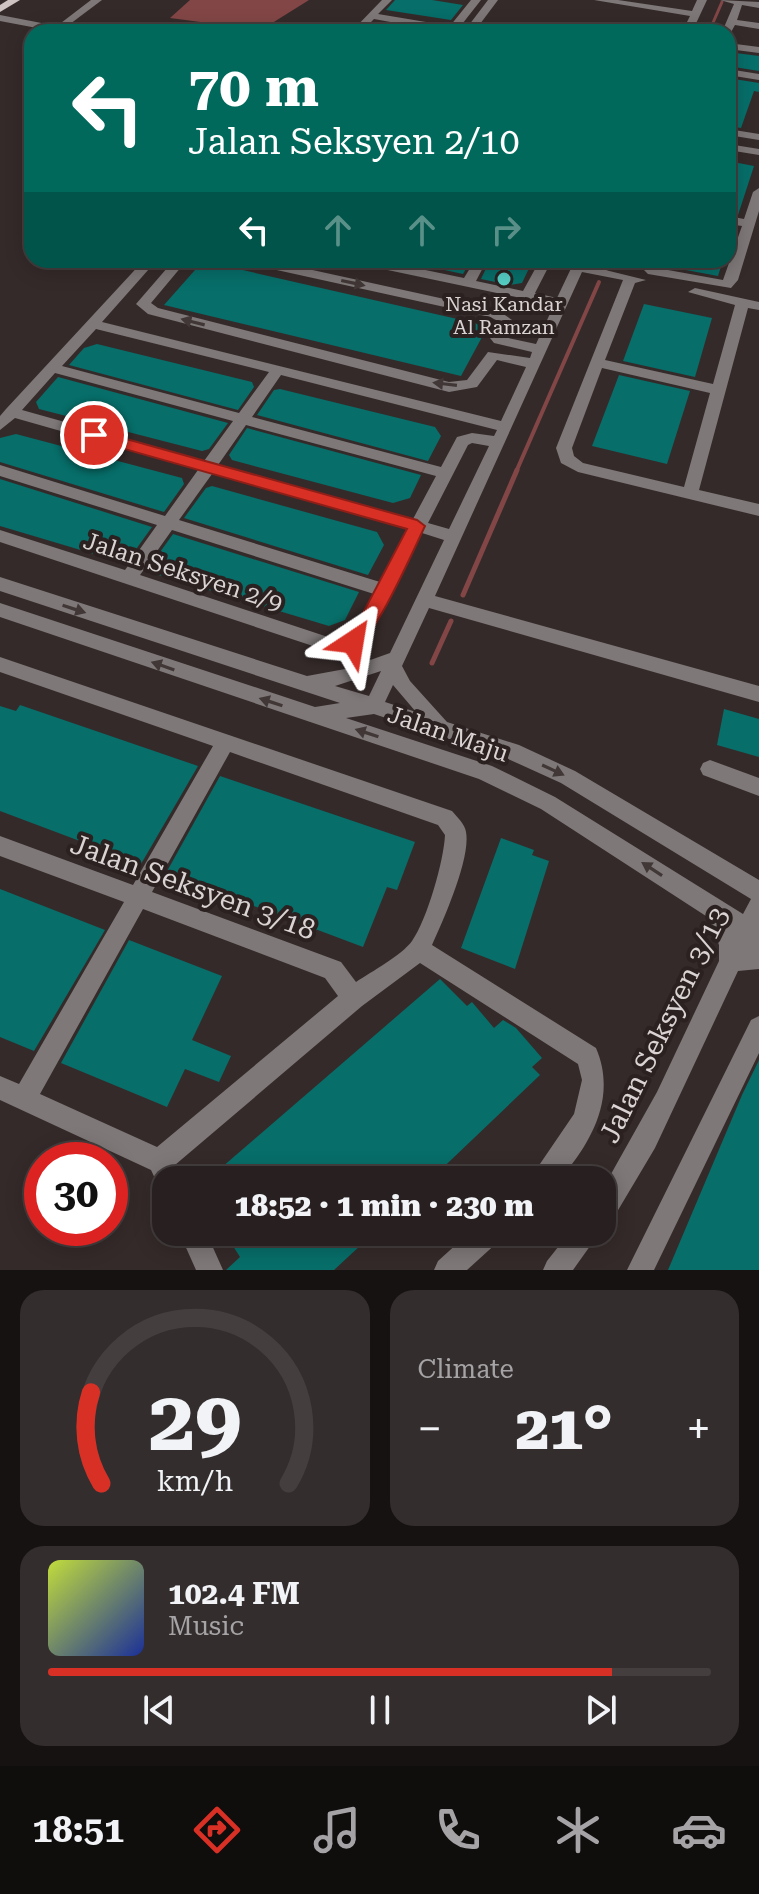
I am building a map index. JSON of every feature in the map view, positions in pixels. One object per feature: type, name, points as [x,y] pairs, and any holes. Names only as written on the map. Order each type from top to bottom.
[{"type":"main road","points":[[0,9],[15,0]]},
{"type":"street","points":[[65,24],[97,0]]},
{"type":"street","points":[[364,24],[387,0]]},
{"type":"street","points":[[456,24],[475,0]]},
{"type":"street","points":[[474,24],[493,0]]},
{"type":"street","points":[[691,24],[702,0]]},
{"type":"street","points":[[725,0],[758,2]]},
{"type":"street","points":[[607,1],[695,14]]},
{"type":"street","points":[[731,24],[739,2]]},
{"type":"street","points":[[372,16],[417,24]]},
{"type":"street","points":[[3,19],[30,24]]},
{"type":"street","points":[[736,27],[759,26]]},
{"type":"street","points":[[736,47],[759,50]]},
{"type":"street","points":[[736,73],[759,77]]},
{"type":"street","points":[[736,133],[757,137],[759,123]]},
{"type":"street","points":[[736,148],[759,152]]},
{"type":"street","points":[[736,159],[759,163]]},
{"type":"street","points":[[736,264],[759,192]]},
{"type":"street","points":[[736,222],[749,224]]},
{"type":"street","points":[[144,268],[6,418],[207,466],[453,536]]},
{"type":"street","points":[[174,268],[143,304],[153,311],[449,387],[472,384],[493,355],[538,357]]},
{"type":"street","points":[[285,268],[494,314],[505,320],[497,338],[499,340],[538,357]]},
{"type":"street","points":[[420,268],[468,283],[562,303]]},
{"type":"street","points":[[468,283],[476,268]]},
{"type":"street","points":[[527,296],[542,268]]},
{"type":"street","points":[[374,706],[503,435],[578,268]]},
{"type":"street","points":[[594,268],[759,306]]},
{"type":"street","points":[[649,268],[726,285],[735,268]]},
{"type":"street","points":[[630,278],[564,448],[567,459],[578,467],[759,510]]},
{"type":"street","points":[[690,493],[743,302]]},
{"type":"street","points":[[94,324],[278,370],[503,435]]},
{"type":"street","points":[[598,363],[719,390]]},
{"type":"street","points":[[52,368],[444,473]]},
{"type":"street","points":[[127,580],[278,370]]},
{"type":"street","points":[[0,470],[383,590],[462,441],[503,435]]},
{"type":"street","name":"Jalan Seksyen 2/9","points":[[0,536],[331,645],[353,642],[369,620],[383,590]]},
{"type":"street","name":"Jalan Maju","points":[[0,584],[512,751],[568,777],[759,892]]},
{"type":"street","points":[[423,599],[759,694]]},
{"type":"street","name":"Jalan Maju","points":[[0,610],[485,772],[548,803],[752,933]]},
{"type":"street","points":[[307,684],[395,662]]},
{"type":"street","points":[[395,662],[403,686],[447,729]]},
{"type":"street","points":[[3,670],[226,742],[445,818],[456,832],[455,849],[440,901],[419,950],[354,998],[170,1166]]},
{"type":"street","points":[[305,713],[333,714],[374,706]]},
{"type":"street","points":[[374,706],[378,713],[429,753]]},
{"type":"street","points":[[24,1099],[226,742]]},
{"type":"street","points":[[710,769],[759,787]]},
{"type":"street","name":"Jalan Seksyen 3/18","points":[[0,846],[333,970],[354,998]]},
{"type":"street","name":"Jalan Seksyen 3/13","points":[[616,1189],[665,1107],[730,961],[752,933],[759,906]]},
{"type":"street","points":[[718,911],[730,945],[730,961],[759,958]]},
{"type":"street","points":[[419,950],[588,1056],[594,1079],[587,1112],[556,1166]]},
{"type":"street","points":[[640,1270],[759,1028]]},
{"type":"street","points":[[0,1088],[155,1166]]},
{"type":"street","points":[[199,1246],[210,1270]]},
{"type":"street","points":[[447,1270],[474,1246]]},
{"type":"street","points":[[556,1270],[576,1246]]},
{"type":"shaded area","points":[[190,0],[309,0],[271,24],[216,24],[170,18]]},
{"type":"building","points":[[395,0],[432,0],[463,5],[451,20],[386,10]]},
{"type":"building","points":[[736,53],[759,56],[759,71],[736,67]]},
{"type":"building","points":[[736,79],[759,83],[759,92],[754,91],[741,128],[736,127]]},
{"type":"building","points":[[736,163],[754,166],[736,215]]},
{"type":"building","points":[[197,268],[234,268],[488,326],[461,376],[164,305]]},
{"type":"building","points":[[435,268],[466,268],[463,274]]},
{"type":"building","points":[[486,268],[529,268],[522,283],[510,285],[481,279]]},
{"type":"building","points":[[675,268],[720,268],[718,276]]},
{"type":"building","points":[[644,304],[712,318],[695,377],[623,361]]},
{"type":"building","points":[[97,344],[252,382],[254,387],[238,410],[69,365],[84,348]]},
{"type":"building","points":[[619,375],[690,391],[667,464],[592,446]]},
{"type":"building","points":[[58,377],[228,423],[209,449],[202,451],[39,409],[36,402]]},
{"type":"building","points":[[274,390],[435,427],[441,436],[428,461],[257,415]]},
{"type":"building","points":[[247,428],[421,475],[410,498],[393,503],[232,460],[229,455]]},
{"type":"building","points":[[16,434],[182,478],[184,484],[164,512],[0,462],[0,438]]},
{"type":"building","points":[[0,479],[152,527],[129,559],[121,562],[0,526]]},
{"type":"building","points":[[212,486],[377,532],[384,545],[368,575],[184,518],[206,488]]},
{"type":"building","points":[[173,534],[359,592],[345,620],[329,626],[152,573],[150,566]]},
{"type":"building","points":[[20,705],[198,766],[141,864],[0,811],[0,706],[16,711]]},
{"type":"building","points":[[724,709],[759,719],[759,757],[717,745]]},
{"type":"building","points":[[220,776],[415,842],[397,890],[387,887],[363,947],[166,873]]},
{"type":"building","points":[[501,838],[534,850],[532,855],[549,861],[515,969],[461,948]]},
{"type":"building","points":[[0,889],[105,930],[34,1051],[0,1037]]},
{"type":"building","points":[[129,940],[222,976],[192,1040],[231,1056],[219,1082],[185,1069],[167,1107],[61,1063]]},
{"type":"building","points":[[440,979],[467,1006],[472,1002],[494,1028],[503,1020],[516,1028],[542,1058],[532,1067],[540,1075],[445,1166],[223,1166]]},
{"type":"building","points":[[759,1060],[759,1270],[668,1270],[742,1095]]},
{"type":"building","points":[[233,1246],[360,1246],[334,1270],[226,1270],[240,1257]]},
{"type":"waterway","points":[[712,24],[722,2]]},
{"type":"waterway","points":[[516,472],[599,282]]},
{"type":"waterway","points":[[463,595],[517,470]]},
{"type":"waterway","points":[[432,663],[451,621]]},
{"type":"place","name":"Nasi Kandar Al Ramzan","points":[[504,279]]},
{"type":"route","points":[[94,435],[417,526],[369,620],[353,642]]}]
